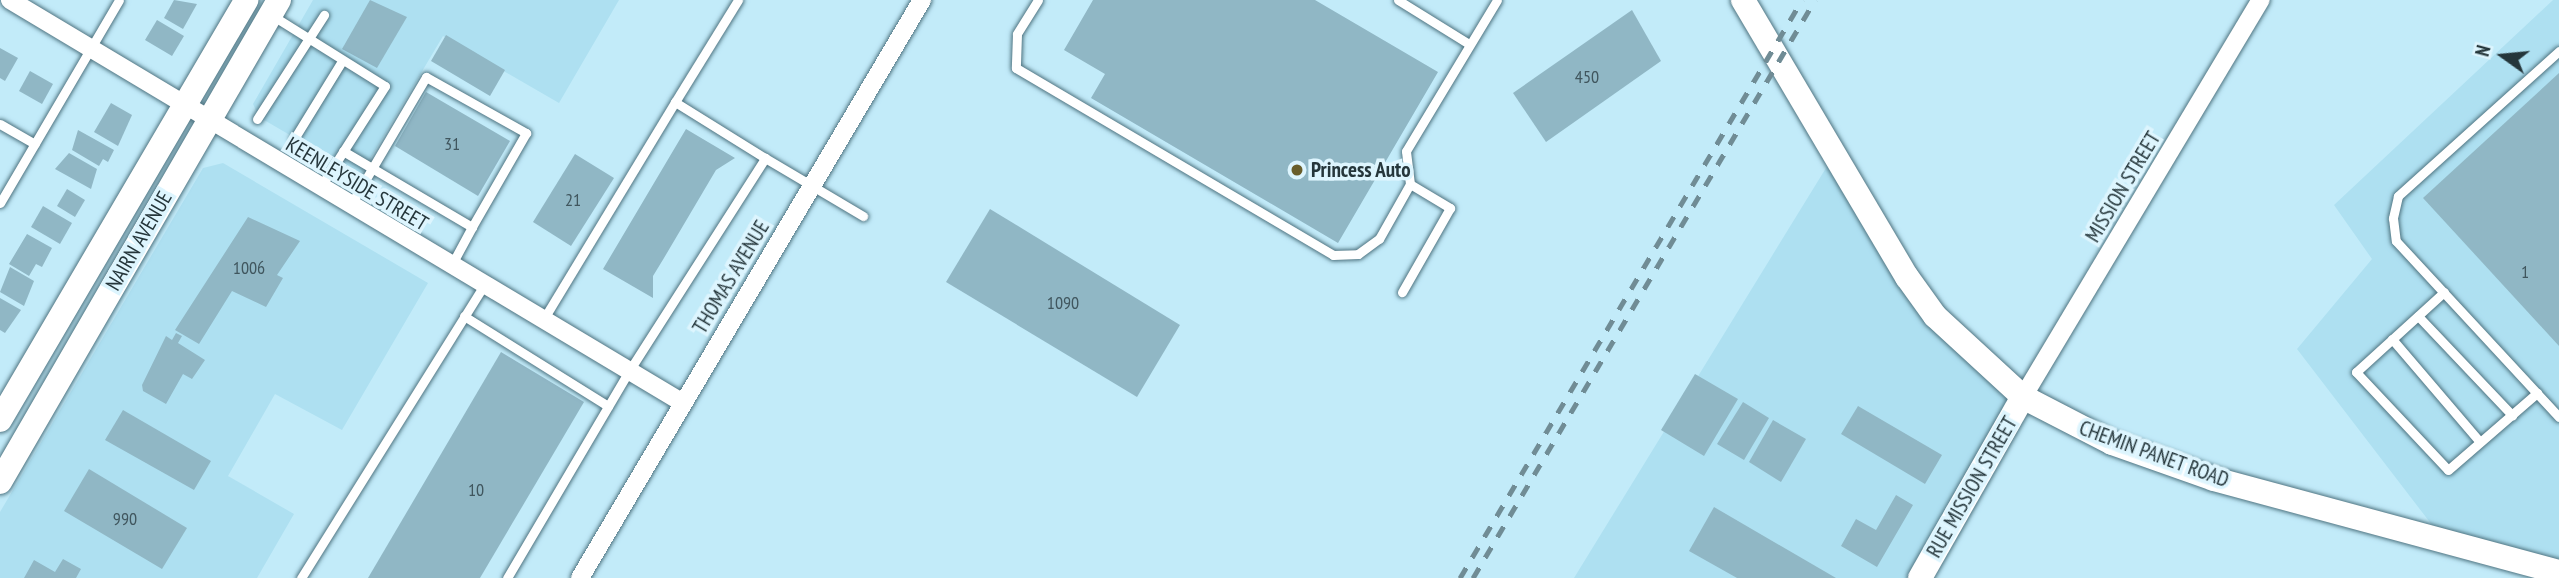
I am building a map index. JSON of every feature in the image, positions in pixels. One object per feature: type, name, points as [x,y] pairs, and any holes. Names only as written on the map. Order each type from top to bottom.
[{"type":"street","name":"KEENLEYSIDE STREET","points":[[10,0],[208,122],[683,403]]},
{"type":"street","name":"NAIRN AVENUE","points":[[6,410],[246,0]]},
{"type":"street","name":"THOMAS AVENUE","points":[[580,578],[922,0]]},
{"type":"street","name":"CHEMIN PANET ROAD","points":[[1744,0],[1907,277],[1935,316],[2024,397],[2112,443],[2214,479],[2558,568]]},
{"type":"street","name":"MISSION STREET","points":[[2024,397],[2261,0]]},
{"type":"street","name":"NAIRN AVENUE","points":[[0,482],[275,7]]},
{"type":"street","name":"RUE MISSION STREET","points":[[1920,578],[2024,397]]},
{"type":"street","points":[[6,410],[40,416]]},
{"type":"lane","points":[[0,203],[119,0]]},
{"type":"lane","points":[[543,320],[738,0]]},
{"type":"lane","points":[[1038,0],[1017,34],[1016,68],[1333,255],[1358,254],[1379,239],[1410,184],[1406,150],[1497,0]]},
{"type":"lane","points":[[1398,0],[1469,44]]},
{"type":"lane","points":[[275,7],[306,39],[385,86],[320,188]]},
{"type":"lane","points":[[257,119],[306,39],[324,16]]},
{"type":"lane","points":[[2559,51],[2398,197],[2393,218],[2396,241],[2559,417]]},
{"type":"lane","points":[[294,139],[342,61]]},
{"type":"lane","points":[[350,206],[426,77],[526,133],[451,265]]},
{"type":"lane","points":[[675,102],[811,187],[863,216]]},
{"type":"lane","points":[[0,124],[35,144]]},
{"type":"lane","points":[[343,151],[472,226]]},
{"type":"lane","points":[[507,578],[629,370],[765,158]]},
{"type":"lane","points":[[1402,292],[1450,208],[1410,184]]},
{"type":"lane","points":[[302,578],[484,285]]},
{"type":"lane","points":[[2444,292],[2356,372],[2448,470],[2537,393]]},
{"type":"lane","points":[[464,316],[608,406]]},
{"type":"lane","points":[[2417,316],[2512,415]]},
{"type":"lane","points":[[2392,339],[2480,442]]},
{"type":"shaded area","points":[[313,0],[619,0],[559,103],[443,36],[360,176],[259,117],[253,104]]},
{"type":"shaded area","points":[[2553,0],[2559,0],[2559,572],[2445,542],[2297,349],[2372,259],[2334,205]]},
{"type":"shaded area","points":[[1834,155],[1907,277],[2023,397],[1920,578],[1574,578]]},
{"type":"shaded area","points":[[223,163],[428,283],[342,430],[275,394],[228,476],[294,514],[257,578],[0,578],[0,512],[203,168]]},
{"type":"building","points":[[174,0],[197,4],[183,29],[164,18]]},
{"type":"building","points":[[370,0],[407,17],[377,68],[342,49]]},
{"type":"building","name":"Princess Auto","points":[[1093,0],[1315,0],[1438,72],[1338,243],[1091,98],[1105,74],[1064,50]]},
{"type":"building","points":[[1632,10],[1661,61],[1546,142],[1513,93]]},
{"type":"building","points":[[157,20],[184,36],[172,56],[145,40]]},
{"type":"building","points":[[446,35],[505,70],[490,96],[431,61]]},
{"type":"building","points":[[0,48],[18,58],[5,81],[0,78]]},
{"type":"building","points":[[30,71],[53,84],[42,104],[19,91]]},
{"type":"building","points":[[2559,73],[2559,346],[2423,198]]},
{"type":"building","points":[[426,92],[510,141],[478,196],[395,146]]},
{"type":"building","points":[[111,103],[132,115],[118,146],[94,132]]},
{"type":"building","points":[[686,129],[735,158],[716,170],[653,276],[653,298],[603,269]]},
{"type":"building","points":[[78,130],[114,150],[108,162],[103,159],[99,166],[72,150]]},
{"type":"building","points":[[69,153],[97,169],[91,189],[55,169]]},
{"type":"building","points":[[575,154],[614,178],[571,246],[533,222]]},
{"type":"building","points":[[67,189],[85,200],[75,217],[57,206]]},
{"type":"building","points":[[43,206],[72,223],[60,244],[31,227]]},
{"type":"building","points":[[990,209],[1180,325],[1137,397],[946,282]]},
{"type":"building","points":[[248,217],[300,241],[277,275],[283,278],[266,307],[232,291],[199,344],[175,330]]},
{"type":"building","points":[[27,234],[52,248],[42,267],[36,264],[29,276],[9,264]]},
{"type":"building","points":[[10,267],[34,281],[24,306],[0,292]]},
{"type":"building","points":[[0,298],[21,310],[5,333],[0,330]]},
{"type":"building","points":[[176,333],[182,336],[178,343],[205,360],[192,379],[183,374],[166,404],[143,391],[142,385],[166,336],[172,340]]},
{"type":"building","points":[[501,352],[584,402],[480,578],[368,578]]},
{"type":"building","points":[[1695,374],[1738,399],[1704,456],[1661,430]]},
{"type":"building","points":[[1743,402],[1769,418],[1744,460],[1717,444]]},
{"type":"building","points":[[1858,406],[1942,455],[1925,484],[1841,434]]},
{"type":"building","points":[[123,410],[211,461],[194,490],[105,440]]},
{"type":"building","points":[[1773,420],[1806,439],[1781,482],[1749,462]]},
{"type":"building","points":[[89,469],[187,528],[162,569],[64,511]]},
{"type":"building","points":[[1896,495],[1913,505],[1877,567],[1841,546],[1856,519],[1876,530]]},
{"type":"building","points":[[1714,507],[1836,578],[1737,578],[1689,551]]},
{"type":"building","points":[[63,559],[81,569],[76,578],[24,578],[34,560],[55,572]]},
{"type":"railway","points":[[1460,578],[1802,0]]},
{"type":"railway","points":[[1473,578],[1815,0]]},
{"type":"place","name":"Princess Auto","points":[[1297,170]]}]
